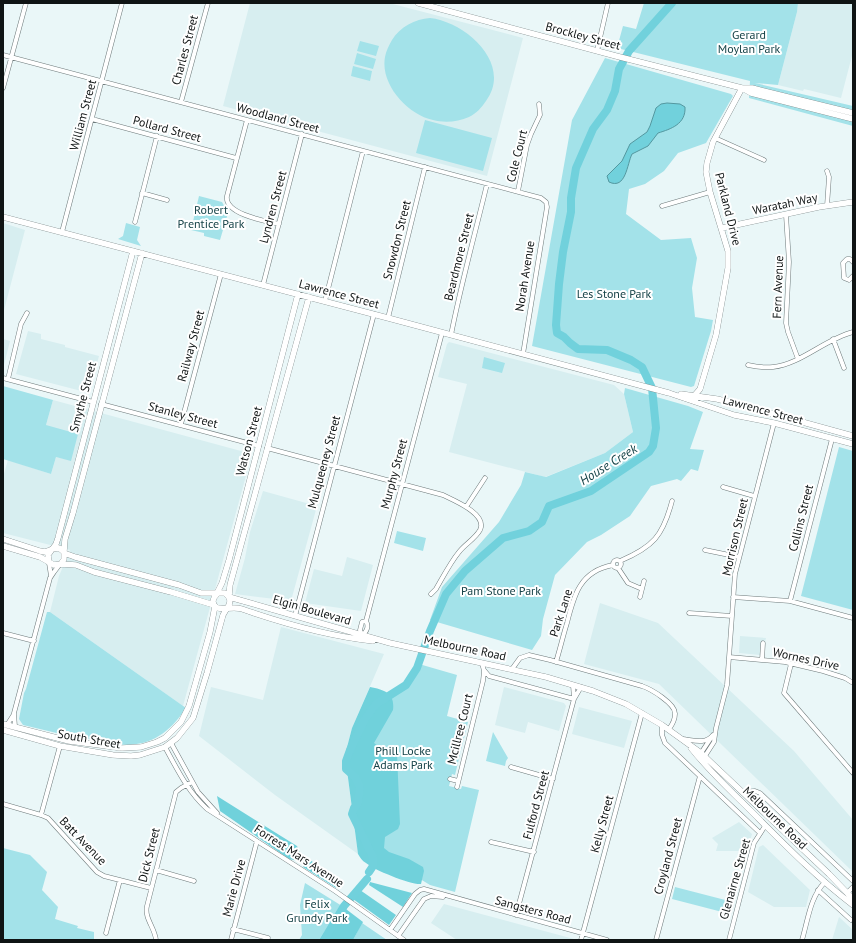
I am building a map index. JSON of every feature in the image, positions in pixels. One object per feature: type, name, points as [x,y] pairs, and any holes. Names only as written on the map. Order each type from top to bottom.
[{"type":"main road","name":"Brockley Street","points":[[418,3],[437,5],[597,51],[742,88],[752,88],[853,119]]},
{"type":"main road","name":"Parkland Drive","points":[[695,399],[700,389],[716,335],[727,275],[728,251],[710,192],[706,172],[708,155],[715,138],[742,88]]},
{"type":"main road","name":"Brockley Street","points":[[817,107],[853,113]]},
{"type":"main road","name":"Waratah Way","points":[[722,228],[853,202]]},
{"type":"main road","name":"Lawrence Street","points":[[3,217],[374,314],[636,385],[695,399],[734,414],[853,444]]},
{"type":"main road","name":"Smythe Street","points":[[52,549],[58,538],[133,251]]},
{"type":"main road","name":"Smythe Street","points":[[64,552],[64,540],[73,513],[142,253]]},
{"type":"main road","points":[[125,282],[133,284]]},
{"type":"main road","name":"Watson Street","points":[[217,594],[229,560],[298,294]]},
{"type":"main road","name":"Watson Street","points":[[229,597],[230,585],[308,297]]},
{"type":"main road","points":[[292,315],[302,318]]},
{"type":"main road","points":[[100,374],[109,376]]},
{"type":"main road","points":[[700,389],[702,397]]},
{"type":"main road","name":"Lawrence Street","points":[[695,399],[702,397],[737,404],[853,436]]},
{"type":"main road","points":[[93,402],[101,404]]},
{"type":"main road","points":[[774,423],[776,415]]},
{"type":"main road","points":[[88,420],[97,422]]},
{"type":"main road","points":[[263,429],[272,432]]},
{"type":"main road","points":[[832,439],[834,431]]},
{"type":"main road","points":[[259,446],[267,448]]},
{"type":"main road","points":[[255,462],[263,464]]},
{"type":"main road","points":[[72,484],[80,486]]},
{"type":"main road","points":[[64,511],[73,513]]},
{"type":"main road","points":[[236,531],[245,534]]},
{"type":"main road","points":[[3,540],[42,552],[59,548],[75,557],[179,585],[198,592],[217,594],[225,593],[229,597],[230,603],[222,616],[197,710],[190,723],[171,743],[165,738]]},
{"type":"main road","points":[[3,546],[40,557],[54,565],[76,565],[94,572],[184,596],[220,609],[227,608]]},
{"type":"main road","points":[[49,562],[48,555],[52,549]]},
{"type":"main road","points":[[60,564],[64,559],[64,552]]},
{"type":"main road","points":[[229,560],[237,562]]},
{"type":"main road","points":[[165,747],[165,738],[181,722],[190,706],[213,618],[213,599],[217,594]]},
{"type":"main road","name":"Elgin Boulevard","points":[[229,597],[310,620],[345,634]]},
{"type":"main road","name":"Elgin Boulevard","points":[[227,608],[239,608],[311,630],[345,634],[414,649]]},
{"type":"main road","points":[[310,620],[312,624],[311,630]]},
{"type":"main road","name":"Melbourne Road","points":[[414,649],[483,666],[512,669],[581,687],[620,702],[642,713],[669,729],[684,741],[744,794],[829,874],[853,899]]},
{"type":"main road","points":[[199,672],[207,673]]},
{"type":"main road","points":[[190,706],[197,710]]},
{"type":"main road","points":[[5,724],[10,732],[15,727]]},
{"type":"main road","name":"South Street","points":[[5,724],[62,739],[127,748],[149,745],[165,738]]},
{"type":"main road","name":"South Street","points":[[3,730],[60,746],[113,755],[131,756],[149,753],[171,743]]},
{"type":"main road","points":[[60,746],[62,739]]},
{"type":"main road","name":"Melbourne Road","points":[[701,756],[710,771],[765,826],[825,882],[853,905]]},
{"type":"main road","points":[[741,801],[744,794]]},
{"type":"main road","points":[[825,882],[829,874]]},
{"type":"street","points":[[3,88],[26,3]]},
{"type":"street","name":"William Street","points":[[62,232],[122,3]]},
{"type":"street","name":"Charles Street","points":[[181,102],[208,3]]},
{"type":"street","points":[[597,51],[608,3]]},
{"type":"street","name":"Woodland Street","points":[[3,55],[518,191],[541,198],[546,202]]},
{"type":"street","name":"Cole Court","points":[[518,191],[527,145],[540,115],[539,104]]},
{"type":"street","name":"Pollard Street","points":[[92,119],[236,158]]},
{"type":"street","points":[[247,120],[236,158],[227,196],[227,204],[230,208],[240,213],[278,224]]},
{"type":"street","name":"Lyndren Street","points":[[263,285],[302,134]]},
{"type":"street","points":[[135,222],[157,136]]},
{"type":"street","points":[[715,138],[764,160]]},
{"type":"street","points":[[325,301],[363,151]]},
{"type":"street","name":"Snowdon Street","points":[[388,318],[425,167]]},
{"type":"street","points":[[827,171],[827,206]]},
{"type":"street","name":"Beardmore Street","points":[[451,335],[454,315],[487,184]]},
{"type":"street","points":[[662,206],[710,192]]},
{"type":"street","points":[[142,193],[167,200]]},
{"type":"street","name":"Norah Avenue","points":[[522,354],[547,207],[546,202]]},
{"type":"street","name":"Fern Avenue","points":[[786,215],[789,262],[786,323],[798,359]]},
{"type":"street","points":[[853,262],[850,259],[847,259],[843,263],[844,278],[849,280],[853,276]]},
{"type":"street","name":"Railway Street","points":[[181,424],[221,274]]},
{"type":"street","points":[[8,379],[20,324],[27,313]]},
{"type":"street","name":"Mulqueeney Street","points":[[294,616],[374,314]]},
{"type":"street","points":[[748,365],[763,368],[774,367],[798,359],[834,339],[853,332]]},
{"type":"street","name":"Murphy Street","points":[[361,638],[366,632],[368,624],[366,621],[442,333]]},
{"type":"street","points":[[834,339],[844,368]]},
{"type":"street","points":[[3,378],[93,402]]},
{"type":"street","name":"Stanley Street","points":[[101,404],[181,424],[259,446]]},
{"type":"street","name":"Morrison Street","points":[[701,756],[714,742],[727,685],[734,574],[774,423]]},
{"type":"street","name":"Collins Street","points":[[790,602],[832,439]]},
{"type":"street","points":[[267,448],[443,495],[476,514],[480,521],[481,528],[459,552],[436,589],[431,594]]},
{"type":"street","points":[[466,507],[485,478]]},
{"type":"street","points":[[723,487],[754,496]]},
{"type":"street","points":[[642,589],[628,583],[618,568],[613,565],[616,560],[620,561],[637,554],[654,541],[664,527],[672,501]]},
{"type":"street","points":[[705,550],[739,558]]},
{"type":"street","points":[[618,568],[621,566],[620,561]]},
{"type":"street","points":[[15,727],[14,713],[50,578],[49,562]]},
{"type":"street","points":[[50,578],[60,564]]},
{"type":"street","name":"Park Lane","points":[[556,662],[576,591],[594,572],[604,567],[613,565]]},
{"type":"street","points":[[640,597],[644,581]]},
{"type":"street","points":[[733,597],[790,602],[853,618]]},
{"type":"street","points":[[688,613],[732,616]]},
{"type":"street","points":[[3,633],[34,641]]},
{"type":"street","points":[[762,660],[763,643]]},
{"type":"street","name":"Melbourne Road","points":[[512,669],[518,659],[527,655],[634,683],[652,690],[673,708],[675,711],[675,719],[669,729]]},
{"type":"street","name":"Wornes Drive","points":[[729,657],[778,661],[838,675],[853,683]]},
{"type":"street","points":[[791,664],[784,693],[853,773]]},
{"type":"street","name":"Melbourne Road","points":[[483,666],[487,675],[492,677],[574,699]]},
{"type":"street","name":"Mcillree Court","points":[[457,787],[483,682],[483,666]]},
{"type":"street","name":"Mcillree Court","points":[[483,682],[487,678],[492,677]]},
{"type":"street","name":"Fulford Street","points":[[573,685],[574,699]]},
{"type":"street","name":"Fulford Street","points":[[516,915],[574,699],[581,687]]},
{"type":"street","points":[[5,724],[14,713]]},
{"type":"street","name":"Kelly Street","points":[[581,940],[642,713]]},
{"type":"street","name":"Melbourne Road","points":[[662,725],[662,735],[665,743],[760,833]]},
{"type":"street","name":"Morrison Street","points":[[701,756],[716,728]]},
{"type":"street","points":[[684,741],[705,741],[710,739],[713,735]]},
{"type":"street","name":"Forrest Mars Avenue","points":[[171,743],[201,796],[222,817]]},
{"type":"street","points":[[41,815],[60,746]]},
{"type":"street","name":"Forrest Mars Avenue","points":[[165,747],[186,785],[202,804],[338,893],[404,940]]},
{"type":"street","points":[[511,767],[553,779]]},
{"type":"street","name":"Croyland Street","points":[[656,940],[700,776]]},
{"type":"street","name":"Mcillree Court","points":[[450,779],[458,781]]},
{"type":"street","name":"Dick Street","points":[[156,940],[154,930],[146,912],[151,888],[176,792],[192,782]]},
{"type":"street","name":"Melbourne Road","points":[[744,794],[755,791],[760,793],[853,881]]},
{"type":"street","name":"Batt Avenue","points":[[3,804],[48,818],[97,872],[104,876],[151,888]]},
{"type":"street","name":"Glenairne Street","points":[[729,940],[754,843],[765,826]]},
{"type":"street","name":"Marie Drive","points":[[231,940],[257,841]]},
{"type":"street","points":[[491,842],[534,852]]},
{"type":"street","points":[[156,870],[194,881]]},
{"type":"street","points":[[106,933],[120,880]]},
{"type":"street","points":[[802,940],[813,901],[818,890],[825,882]]},
{"type":"street","points":[[847,893],[853,887]]},
{"type":"street","name":"Sangsters Road","points":[[390,930],[413,897],[420,890],[428,890],[607,940]]},
{"type":"street","points":[[818,890],[851,920]]},
{"type":"street","name":"Sangsters Road","points":[[398,936],[420,903],[426,897],[433,896],[453,898]]},
{"type":"street","points":[[234,929],[268,938]]},
{"type":"shaded area","points":[[250,3],[389,3],[523,38],[487,176],[223,106]]},
{"type":"shaded area","points":[[798,3],[853,3],[853,52],[841,98],[804,89],[803,91],[778,85]]},
{"type":"shaded area","points":[[661,104],[680,104],[685,107],[683,118],[677,125],[658,133],[648,146],[632,154],[625,175],[619,182],[615,184],[609,182],[607,176],[622,161],[630,144],[647,132],[656,108]]},
{"type":"shaded area","points":[[3,223],[25,230],[3,314]]},
{"type":"shaded area","points":[[28,331],[41,334],[41,339],[99,356],[89,393],[16,374]]},
{"type":"shaded area","points":[[3,339],[10,341],[3,369]]},
{"type":"shaded area","points":[[449,342],[614,385],[624,394],[633,432],[605,453],[545,477],[449,452],[467,384],[438,377],[447,344]]},
{"type":"shaded area","points":[[53,400],[252,454],[183,706],[50,612],[59,576],[70,550],[3,533],[3,477],[8,460],[51,474],[56,457],[71,460],[46,425]]},
{"type":"shaded area","points":[[263,491],[317,506],[291,601],[235,594],[245,558],[250,532]]},
{"type":"shaded area","points":[[347,557],[373,565],[361,611],[305,603],[314,569],[342,576]]},
{"type":"shaded area","points":[[600,603],[658,623],[794,751],[853,820],[853,872],[659,684],[584,664]]},
{"type":"shaded area","points":[[281,627],[384,654],[352,728],[345,755],[358,854],[275,795],[199,736],[211,687],[263,700]]},
{"type":"shaded area","points":[[740,636],[766,638],[765,642],[761,642],[760,655],[739,653]]},
{"type":"shaded area","points":[[370,687],[380,689],[388,693],[391,696],[393,704],[393,710],[374,743],[386,752],[397,754],[400,824],[398,829],[385,837],[384,848],[389,852],[409,859],[423,867],[424,871],[421,884],[401,880],[370,866],[361,859],[358,854],[345,755],[352,728]]},
{"type":"shaded area","points":[[504,687],[564,703],[566,706],[559,731],[528,722],[525,733],[495,725]]},
{"type":"shaded area","points":[[579,707],[632,721],[624,748],[572,734]]},
{"type":"shaded area","points":[[217,796],[297,846],[301,855],[298,861],[289,859],[220,811]]},
{"type":"shaded area","points":[[739,822],[752,834],[747,851],[716,851],[718,844],[712,838]]},
{"type":"shaded area","points":[[763,845],[810,890],[806,907],[774,907],[748,892],[759,847]]},
{"type":"shaded area","points":[[310,860],[341,882],[340,885],[336,888],[303,867],[306,862]]},
{"type":"shaded area","points":[[370,882],[412,893],[403,907],[369,885]]},
{"type":"shaded area","points":[[360,890],[396,915],[389,925],[353,899]]},
{"type":"shaded area","points":[[444,904],[574,939],[457,940],[431,923]]},
{"type":"shaded area","points":[[342,906],[363,922],[353,940],[319,940]]},
{"type":"shaded area","points":[[839,917],[853,930],[853,940],[832,940]]},
{"type":"green space","name":"Gerard Moylan Park","points":[[644,3],[798,3],[778,85],[755,83],[853,106],[853,126],[749,98],[750,81],[617,48],[623,26],[636,29]]},
{"type":"green space","points":[[430,18],[444,21],[458,27],[471,36],[482,47],[490,60],[494,73],[493,87],[481,108],[465,119],[442,122],[423,117],[405,105],[391,87],[387,77],[385,57],[395,35],[408,24]]},
{"type":"green space","points":[[360,41],[379,46],[376,56],[357,51]]},
{"type":"green space","points":[[357,53],[376,59],[373,69],[354,64]]},
{"type":"green space","name":"Les Stone Park","points":[[605,58],[731,94],[733,96],[706,143],[678,153],[664,171],[645,184],[629,189],[626,214],[661,240],[691,238],[697,258],[692,288],[695,317],[713,320],[694,386],[691,387],[532,346],[572,120]]},
{"type":"green space","points":[[353,66],[372,71],[370,81],[351,76]]},
{"type":"green space","points":[[425,120],[492,138],[483,171],[416,153]]},
{"type":"green space","name":"Robert Prentice Park","points":[[199,196],[222,202],[228,213],[220,240],[204,236],[204,233],[191,230]]},
{"type":"green space","points":[[126,223],[140,227],[137,240],[141,246],[118,239],[123,236]]},
{"type":"green space","points":[[484,357],[505,363],[502,373],[482,368]]},
{"type":"green space","points":[[3,386],[53,400],[46,425],[78,434],[71,461],[56,457],[51,474],[3,459]]},
{"type":"green space","name":"Pam Stone Park","points":[[625,388],[688,406],[703,412],[690,449],[704,450],[698,471],[691,469],[681,481],[677,479],[651,486],[630,516],[601,535],[587,542],[555,575],[543,619],[541,636],[532,650],[430,620],[442,587],[499,522],[521,485],[525,472],[546,477],[605,453],[633,432],[624,394]]},
{"type":"green space","points":[[839,447],[853,451],[853,610],[801,596]]},
{"type":"green space","points":[[397,531],[426,538],[423,551],[394,543]]},
{"type":"green space","points":[[47,612],[50,612],[186,708],[177,720],[167,730],[147,742],[123,745],[72,737],[23,725],[19,719],[24,693]]},
{"type":"green space","name":"Phill Locke Adams Park","points":[[419,664],[457,675],[447,716],[468,722],[455,775],[452,774],[449,786],[461,789],[462,786],[479,790],[455,892],[430,885],[387,859],[357,826],[352,814],[354,808],[350,773],[346,769],[346,761],[387,698],[406,685]]},
{"type":"green space","points":[[493,732],[508,758],[505,766],[486,761]]},
{"type":"green space","points":[[3,848],[30,855],[47,872],[42,890],[58,907],[55,919],[78,926],[77,928],[94,932],[94,940],[3,940]]},
{"type":"green space","name":"Felix Grundy Park","points":[[305,883],[342,906],[319,940],[299,940],[302,935],[300,905]]},
{"type":"green space","points":[[675,887],[733,902],[730,914],[672,899]]},
{"type":"green space","points":[[362,923],[387,940],[353,940]]},
{"type":"waterway","name":"House Creek","points":[[369,872],[373,866],[373,857],[352,814],[358,803],[360,787],[355,777],[346,769],[346,761],[365,719],[376,704],[406,685],[417,668],[430,631],[446,594],[465,571],[503,538],[529,531],[542,522],[549,506],[591,491],[649,452],[653,446],[656,428],[652,388],[642,367],[631,360],[607,350],[578,349],[557,333],[556,325],[563,252],[571,212],[571,198],[576,168],[593,129],[607,110],[615,91],[619,69],[629,51],[672,3]]},
{"type":"waterway","name":"House Creek","points":[[324,940],[344,906],[367,879]]}]
